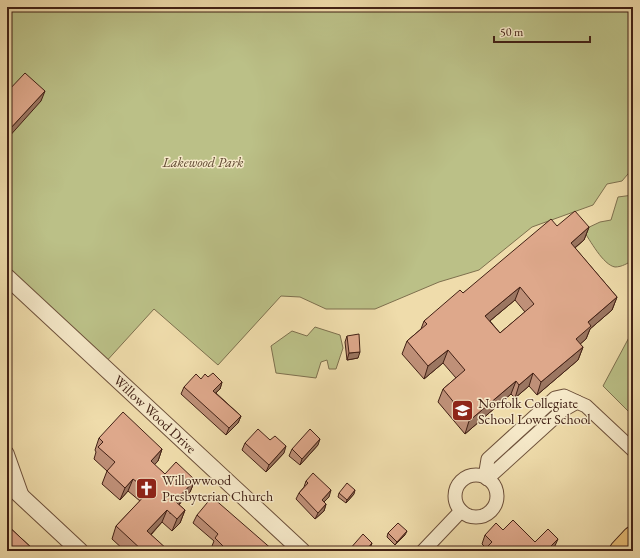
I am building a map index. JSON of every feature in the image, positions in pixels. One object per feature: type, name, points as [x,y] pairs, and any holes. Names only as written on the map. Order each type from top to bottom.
[{"type":"highway","points":[[620,551],[633,537]]},
{"type":"street","name":"Willow Wood Drive","points":[[7,277],[302,551]]},
{"type":"street","points":[[486,478],[563,410],[577,402],[586,406],[633,450]]},
{"type":"street","points":[[7,453],[23,498]]},
{"type":"street","points":[[469,476],[481,476],[486,478],[493,485],[496,491],[495,504],[492,509],[480,516],[473,517],[461,511],[455,498],[458,485],[469,476]]},
{"type":"street","points":[[7,484],[80,551]]},
{"type":"street","points":[[423,551],[461,511]]},
{"type":"green space","name":"Lakewood Park","points":[[7,7],[633,7],[633,168],[622,181],[607,184],[593,205],[532,227],[479,270],[439,282],[375,309],[326,309],[300,297],[281,296],[218,365],[154,309],[103,365],[7,277]]},
{"type":"green space","points":[[633,195],[633,260],[622,266],[615,267],[610,265],[601,257],[583,230],[600,222],[611,220],[618,197]]},
{"type":"green space","points":[[315,327],[340,335],[343,348],[336,369],[329,369],[327,360],[321,362],[316,378],[276,373],[271,346],[292,331],[307,336]]},
{"type":"green space","points":[[633,330],[633,416],[603,386]]},
{"type":"building","points":[[25,73],[45,91],[8,131],[7,92]]},
{"type":"building","points":[[575,211],[589,227],[571,243],[617,297],[588,322],[591,326],[576,339],[583,347],[541,382],[533,373],[519,385],[516,381],[469,421],[443,389],[465,370],[448,350],[428,366],[407,341],[427,324],[424,321],[460,290],[463,293],[551,219],[557,226]],"holes":[[[520,287],[534,304],[500,333],[485,316]]]},
{"type":"building","points":[[359,334],[360,352],[349,353],[347,336]]},
{"type":"building","points":[[213,373],[222,382],[213,391],[241,416],[229,428],[184,387],[196,374],[201,379],[205,374],[208,377]]},
{"type":"building","name":"Willowwood Presbyterian Church","points":[[123,412],[162,449],[151,461],[165,474],[176,462],[195,480],[175,501],[185,510],[177,519],[167,510],[147,531],[168,551],[143,551],[116,526],[149,491],[133,479],[125,488],[107,471],[115,462],[98,447],[103,442],[99,438]]},
{"type":"building","points":[[258,429],[270,440],[275,436],[286,446],[269,465],[245,443]]},
{"type":"building","points":[[310,429],[320,439],[302,459],[292,449]]},
{"type":"building","points":[[313,473],[331,490],[322,500],[326,504],[318,513],[299,493],[308,483],[306,481]]},
{"type":"building","points":[[347,483],[355,490],[347,500],[339,493]]},
{"type":"building","points":[[212,497],[274,551],[228,551],[215,538],[218,534],[197,515]]},
{"type":"building","points":[[513,520],[535,542],[548,529],[558,539],[546,551],[483,551],[492,542],[485,535],[496,523],[503,530]]},
{"type":"building","points":[[398,523],[407,531],[397,542],[388,533]]},
{"type":"building","points":[[7,525],[35,551],[14,551],[9,547],[7,549]]},
{"type":"building","points":[[363,534],[372,543],[367,549],[369,551],[350,551],[349,550]]},
{"type":"place","name":"Norfolk Collegiate School Lower School","points":[[463,411]]},
{"type":"place","name":"Willowwood Presbyterian Church","points":[[146,488]]}]
